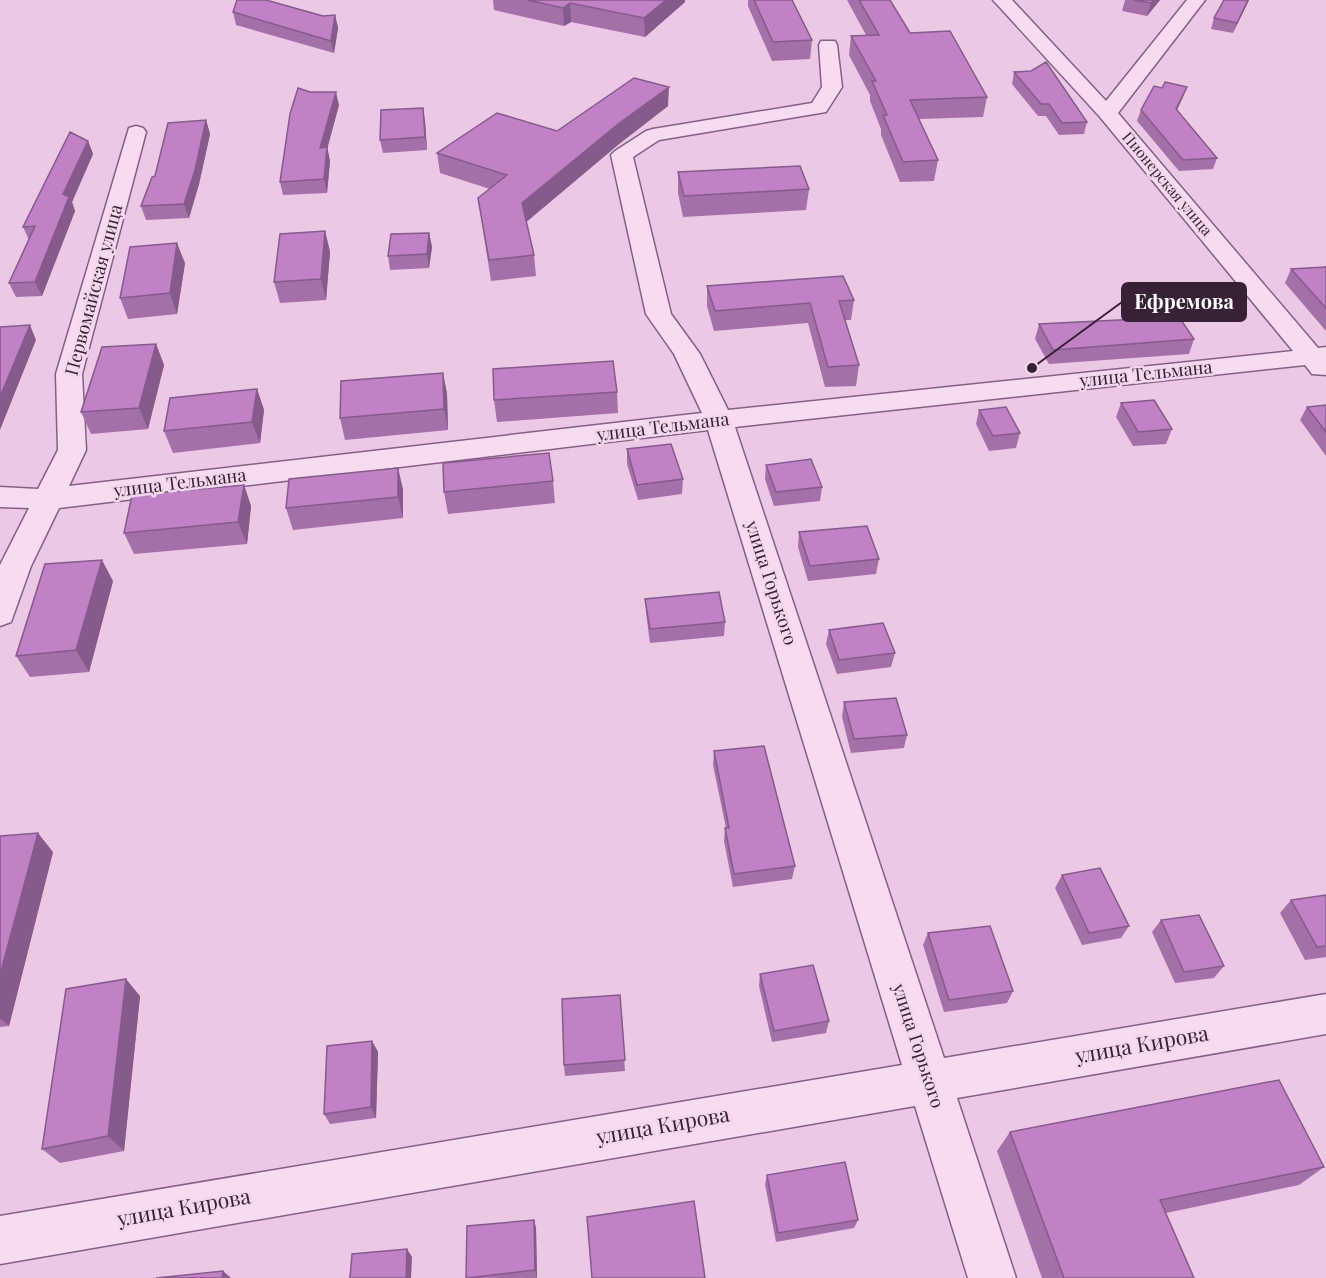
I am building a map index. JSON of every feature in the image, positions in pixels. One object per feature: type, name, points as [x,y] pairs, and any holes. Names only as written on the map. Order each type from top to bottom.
[{"type":"street","name":"Пионерская улица","points":[[1002,0],[1107,113],[1321,362]]},
{"type":"street","points":[[1107,113],[1196,0]]},
{"type":"street","name":"улица Горького","points":[[828,45],[832,87],[819,108],[653,135],[622,155],[659,314],[687,354],[719,420],[992,1278]]},
{"type":"street","name":"Первомайская улица","points":[[0,614],[15,566],[72,450],[69,374],[136,132]]},
{"type":"street","name":"улица Тельмана","points":[[0,497],[47,499],[719,420],[1321,362]]},
{"type":"street","name":"улица Кирова","points":[[0,1240],[1326,1014]]},
{"type":"building","points":[[237,0],[266,0],[323,16],[335,15],[331,41],[233,12]]},
{"type":"building","points":[[528,0],[666,0],[644,18],[570,3],[563,8]]},
{"type":"building","points":[[754,0],[792,0],[812,40],[773,42]]},
{"type":"building","points":[[859,0],[890,0],[910,33],[950,31],[987,97],[910,100],[938,160],[903,162],[883,115],[887,115],[872,81],[876,81],[851,36],[879,35]]},
{"type":"building","points":[[1134,0],[1154,0],[1151,3]]},
{"type":"building","points":[[1224,0],[1248,0],[1237,23],[1214,18]]},
{"type":"building","points":[[1046,62],[1087,122],[1062,123],[1049,104],[1041,104],[1014,72],[1031,71]]},
{"type":"building","points":[[634,78],[669,87],[618,124],[522,203],[534,255],[489,260],[478,198],[507,175],[437,153],[497,113],[557,131]]},
{"type":"building","points":[[1165,82],[1187,87],[1176,109],[1217,158],[1183,160],[1141,110],[1154,86],[1162,88]]},
{"type":"building","points":[[298,88],[310,92],[336,92],[320,148],[327,147],[324,179],[280,182],[290,114]]},
{"type":"building","points":[[423,108],[425,137],[380,140],[381,110]]},
{"type":"building","points":[[206,120],[195,170],[184,204],[141,206],[152,177],[155,176],[168,123]]},
{"type":"building","points":[[70,132],[88,141],[63,194],[69,197],[35,282],[9,283],[35,226],[23,227]]},
{"type":"building","points":[[800,166],[809,189],[684,196],[678,172]]},
{"type":"building","points":[[325,231],[321,279],[274,282],[280,234]]},
{"type":"building","points":[[429,233],[427,254],[388,256],[391,234]]},
{"type":"building","points":[[177,243],[170,293],[120,298],[130,247]]},
{"type":"building","points":[[1326,267],[1326,308],[1291,269]]},
{"type":"building","points":[[843,276],[854,300],[839,301],[859,365],[828,367],[810,303],[715,311],[707,286]]},
{"type":"building","points":[[1179,317],[1194,339],[1053,350],[1039,324]]},
{"type":"building","points":[[30,325],[0,397],[0,327]]},
{"type":"building","points":[[156,344],[139,408],[81,412],[102,347]]},
{"type":"building","points":[[613,361],[617,392],[494,400],[493,369]]},
{"type":"building","points":[[443,373],[444,409],[340,418],[341,381]]},
{"type":"building","points":[[257,389],[252,422],[164,431],[170,398]]},
{"type":"building","points":[[1154,400],[1172,429],[1138,432],[1121,403]]},
{"type":"building","points":[[1326,405],[1326,432],[1307,407]]},
{"type":"building","points":[[1006,407],[1020,433],[993,436],[979,410]]},
{"type":"building","points":[[671,444],[683,479],[637,485],[627,449]]},
{"type":"building","points":[[549,453],[553,481],[444,492],[443,463]]},
{"type":"building","points":[[811,459],[822,487],[776,492],[766,465]]},
{"type":"building","points":[[398,468],[398,497],[286,508],[289,479]]},
{"type":"building","points":[[244,485],[238,522],[124,533],[132,495]]},
{"type":"building","points":[[867,526],[879,559],[810,566],[799,532]]},
{"type":"building","points":[[102,560],[76,650],[16,656],[45,564]]},
{"type":"building","points":[[719,592],[725,622],[650,629],[645,599]]},
{"type":"building","points":[[883,623],[895,653],[839,660],[829,630]]},
{"type":"building","points":[[896,698],[907,735],[854,739],[844,702]]},
{"type":"building","points":[[764,746],[795,866],[734,874],[725,828],[729,828],[714,751]]},
{"type":"building","points":[[38,833],[0,975],[0,836]]},
{"type":"building","points":[[1100,868],[1129,926],[1089,933],[1062,875]]},
{"type":"building","points":[[1326,895],[1326,946],[1317,947],[1291,900]]},
{"type":"building","points":[[1199,915],[1224,966],[1184,972],[1161,920]]},
{"type":"building","points":[[990,926],[1013,991],[949,1000],[928,933]]},
{"type":"building","points":[[813,965],[829,1021],[774,1031],[760,974]]},
{"type":"building","points":[[126,979],[108,1136],[42,1149],[66,989]]},
{"type":"building","points":[[620,995],[625,1060],[564,1065],[562,999]]},
{"type":"building","points":[[372,1041],[371,1107],[324,1114],[327,1046]]},
{"type":"building","points":[[1279,1080],[1324,1167],[1160,1200],[1194,1278],[1064,1278],[1010,1132]]},
{"type":"building","points":[[845,1162],[858,1220],[778,1233],[767,1175]]},
{"type":"building","points":[[694,1201],[705,1278],[592,1278],[587,1217]]},
{"type":"building","points":[[534,1220],[535,1270],[466,1278],[467,1226]]},
{"type":"building","points":[[407,1249],[406,1278],[350,1278],[352,1254]]},
{"type":"building","points":[[223,1271],[222,1278],[156,1278]]},
{"type":"place","name":"Ефремова","points":[[1032,368]]}]
